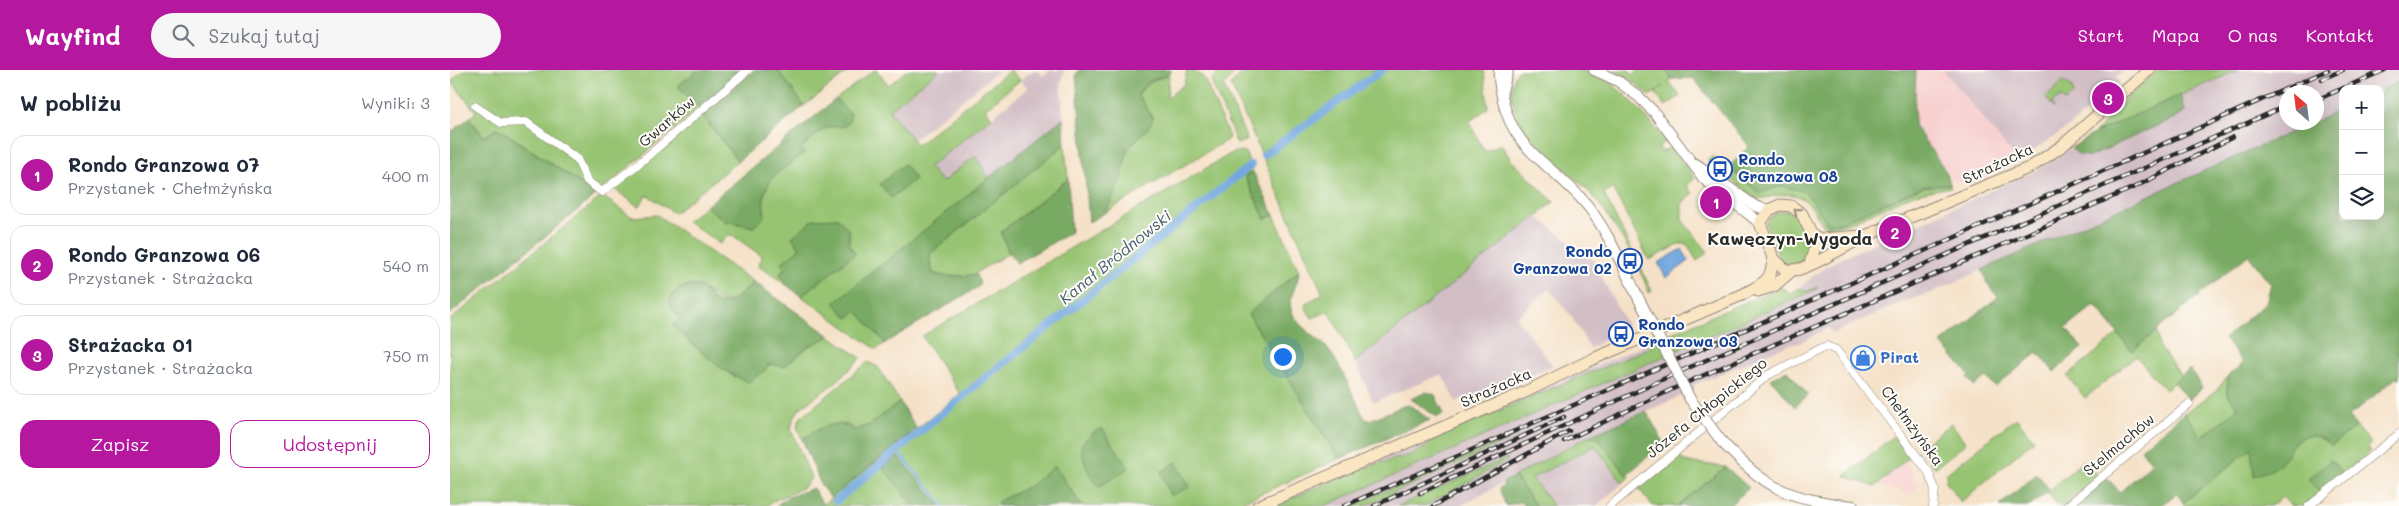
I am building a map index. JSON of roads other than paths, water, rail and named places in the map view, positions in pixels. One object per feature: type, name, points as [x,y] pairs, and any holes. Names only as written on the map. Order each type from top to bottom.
[{"type":"main road","name":"Strażacka","points":[[1810,264],[1822,260],[1865,236],[2031,167],[2062,146],[2148,70]]},
{"type":"main road","points":[[1783,205],[1796,208],[1803,216],[1814,236],[1816,250],[1810,264],[1790,272],[1782,268],[1773,258],[1760,223],[1769,210],[1783,205]]},
{"type":"main road","name":"Strażacka","points":[[1814,236],[1821,239],[1865,236]]},
{"type":"main road","name":"Strażacka","points":[[1258,506],[1502,402],[1593,359],[1744,294],[1768,280],[1772,271],[1773,258]]},
{"type":"main road","name":"Strażacka","points":[[1744,294],[1772,287],[1790,272]]},
{"type":"street","name":"Gwarków","points":[[475,106],[501,124],[526,122],[577,159],[587,181],[602,192],[642,161],[748,70]]},
{"type":"street","points":[[1499,70],[1498,85],[1506,116],[1514,133],[1526,148],[1567,183],[1588,206],[1603,230],[1690,399],[1722,442],[1754,473],[1780,490],[1806,499],[1853,506]]},
{"type":"street","points":[[1501,94],[1508,70]]},
{"type":"street","points":[[1594,70],[1618,81],[1643,100],[1704,179],[1760,223]]},
{"type":"street","points":[[1691,160],[1755,206],[1769,210]]},
{"type":"street","name":"Józefa Chłopickiego","points":[[1610,506],[1768,375],[1823,347],[1830,347]]},
{"type":"street","name":"Chełmżyńska","points":[[1830,347],[1839,354],[1928,471],[1934,489],[1933,506]]},
{"type":"street","name":"Stelmachów","points":[[2066,506],[2189,404]]},
{"type":"street","points":[[2309,506],[2399,434]]},
{"type":"water","points":[[1682,249],[1689,261],[1666,278],[1658,263]]},
{"type":"waterway","name":"Kanał Bródnowski","points":[[1264,155],[1382,70]]},
{"type":"waterway","name":"Kanał Bródnowski","points":[[995,370],[1251,165]]},
{"type":"waterway","name":"Kanał Bródnowski","points":[[836,501],[990,374]]},
{"type":"waterway","points":[[897,451],[944,506]]},
{"type":"railway","points":[[1344,506],[1940,244],[2328,70]]},
{"type":"railway","points":[[2322,79],[2343,70]]},
{"type":"railway","points":[[2324,97],[2385,70]]},
{"type":"railway","points":[[1420,493],[1672,375],[2279,109]]},
{"type":"railway","points":[[1564,441],[1679,386],[2137,186],[2233,137]]},
{"type":"railway","points":[[1374,506],[1564,417]]},
{"type":"railway","points":[[1433,506],[1569,431]]},
{"type":"place","name":"Strażacka 01","points":[[2108,98]]},
{"type":"place","name":"Rondo Granzowa 08","points":[[1720,169]]},
{"type":"place","name":"Rondo Granzowa 07","points":[[1716,202]]},
{"type":"place","name":"Rondo Granzowa 06","points":[[1895,232]]},
{"type":"place","name":"Rondo Granzowa 02","points":[[1630,261]]},
{"type":"place","name":"Rondo Granzowa 03","points":[[1621,334]]},
{"type":"place","name":"Pirat","points":[[1863,358]]},
{"type":"district","name":"Kawęczyn-Wygoda","points":[[1790,239]]}]
